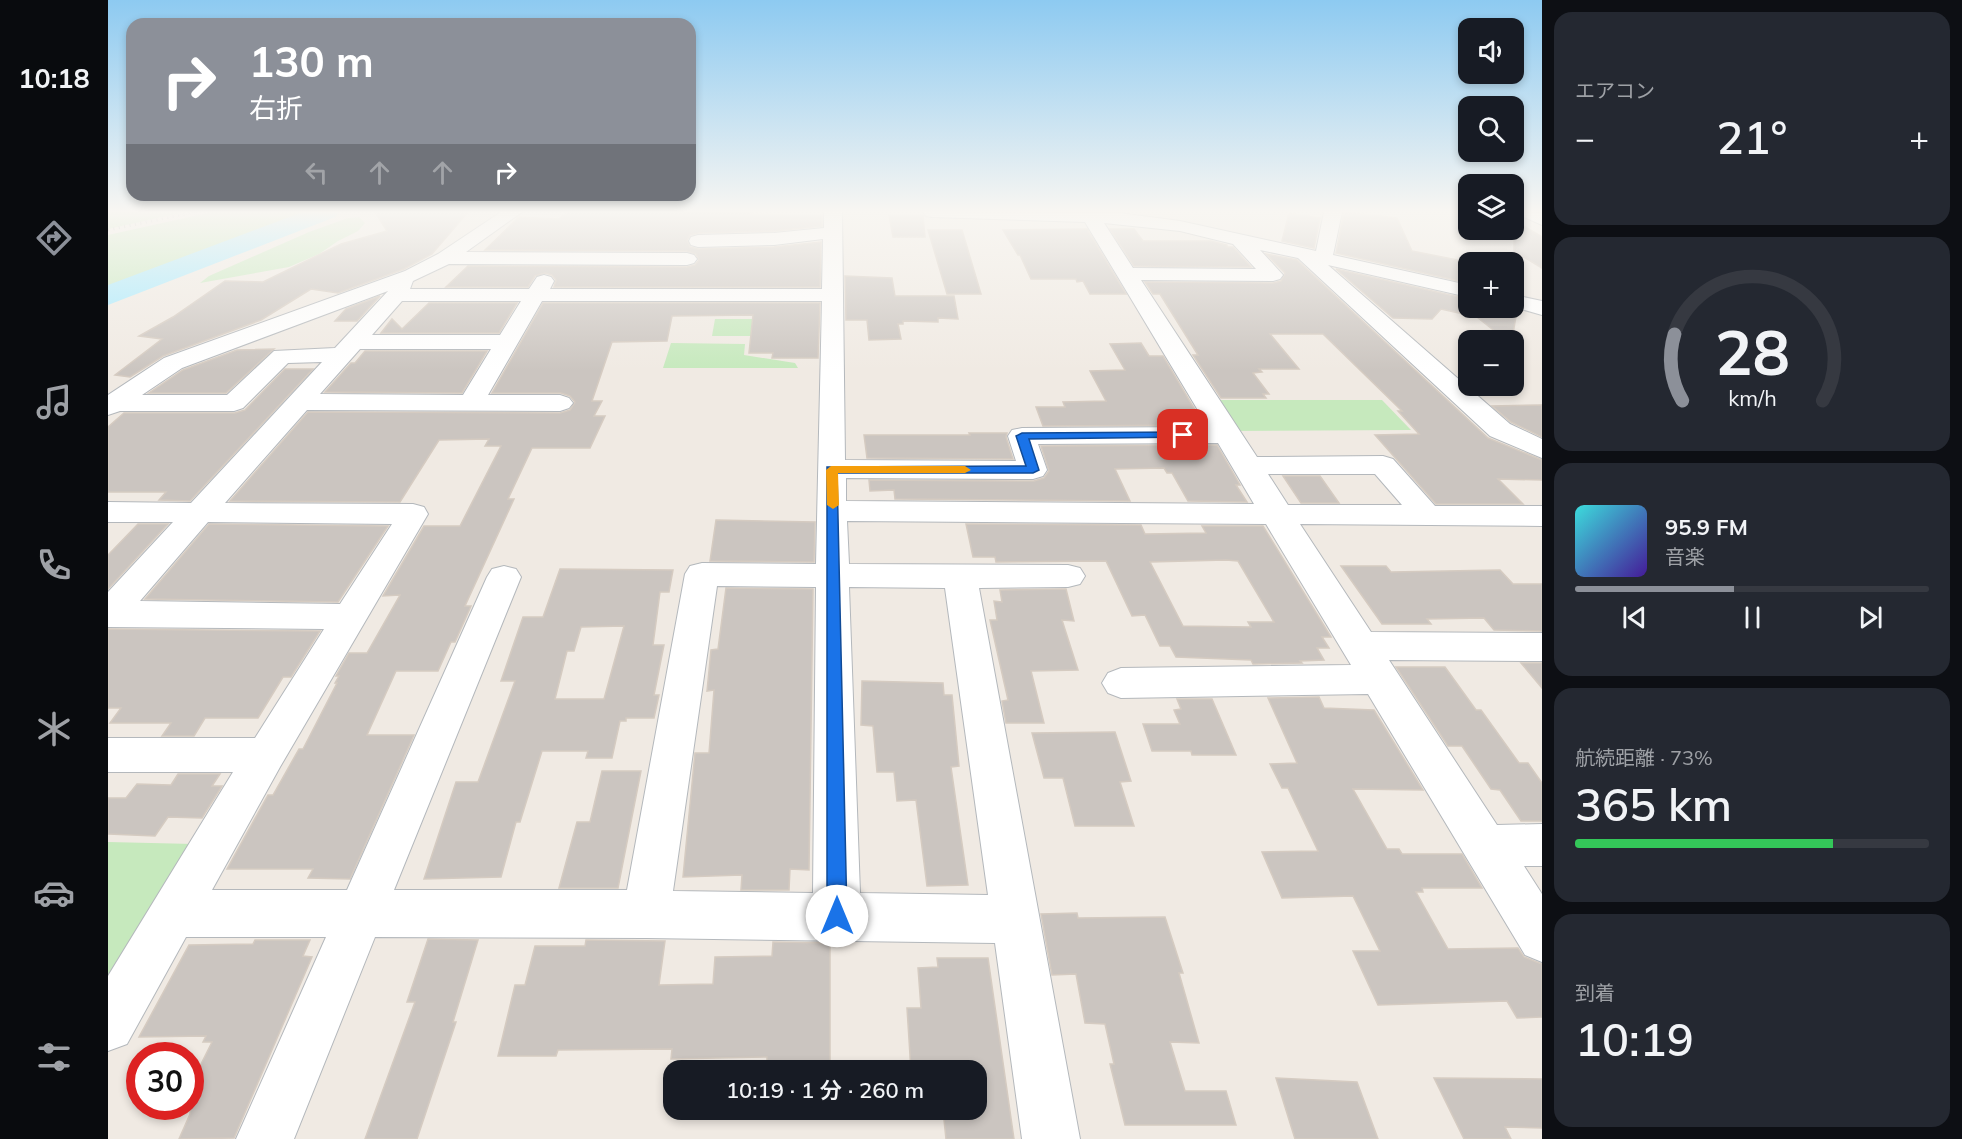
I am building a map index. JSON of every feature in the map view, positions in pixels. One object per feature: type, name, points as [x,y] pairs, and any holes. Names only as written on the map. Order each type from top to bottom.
[{"type":"street","points":[[110,405],[173,363],[400,286],[434,265]]},
{"type":"street","points":[[471,402],[554,265]]},
{"type":"street","points":[[834,265],[831,470],[837,916]]},
{"type":"street","points":[[1121,265],[1542,938]]},
{"type":"street","points":[[1127,274],[1273,275],[1264,265]]},
{"type":"street","points":[[1327,265],[1500,430],[1542,450]]},
{"type":"street","points":[[1358,265],[1458,289]]},
{"type":"street","points":[[400,286],[536,295],[834,295]]},
{"type":"street","points":[[108,613],[301,402],[400,286]]},
{"type":"street","points":[[1524,304],[1542,308]]},
{"type":"street","points":[[110,405],[234,403],[282,356],[346,348],[508,342]]},
{"type":"street","points":[[301,402],[560,403]]},
{"type":"street","points":[[831,470],[1033,470],[1022,436],[1229,435]]},
{"type":"street","points":[[1247,466],[1383,465],[1427,515]]},
{"type":"street","points":[[833,512],[1542,516]]},
{"type":"street","points":[[108,1025],[266,755],[413,514],[110,513]]},
{"type":"street","points":[[646,914],[702,574],[1068,576]]},
{"type":"street","points":[[265,1139],[504,577]]},
{"type":"street","points":[[960,577],[1051,1139]]},
{"type":"street","points":[[108,613],[350,617]]},
{"type":"street","points":[[1359,646],[1542,647]]},
{"type":"street","points":[[1121,683],[1380,679]]},
{"type":"street","points":[[108,755],[266,755]]},
{"type":"street","points":[[1484,846],[1542,845]]},
{"type":"street","points":[[174,913],[646,914],[1015,920]]},
{"type":"green space","points":[[108,265],[171,265],[108,288]]},
{"type":"green space","points":[[234,265],[293,265],[200,283],[209,276]]},
{"type":"green space","points":[[715,319],[799,319],[798,336],[712,336]]},
{"type":"green space","points":[[671,343],[745,344],[744,355],[795,363],[798,368],[663,368]]},
{"type":"green space","points":[[1213,400],[1382,400],[1411,430],[1233,431]]},
{"type":"green space","points":[[108,842],[194,844],[108,980]]},
{"type":"building","points":[[298,265],[411,265],[338,293],[311,289],[261,320],[163,356],[130,377],[115,375],[162,339],[139,336],[173,317],[225,281],[263,282]]},
{"type":"building","points":[[820,265],[820,287],[554,287],[556,280],[552,275],[545,273],[535,276],[528,287],[446,287],[468,266]]},
{"type":"building","points":[[938,265],[972,265],[981,294],[947,294]]},
{"type":"building","points":[[1025,265],[1109,265],[1126,294],[1090,294],[1083,281],[1077,282],[1076,279],[1031,279]]},
{"type":"building","points":[[1249,265],[1251,267],[1134,266]]},
{"type":"building","points":[[1277,265],[1303,265],[1488,438],[1542,460],[1542,480],[1498,479],[1523,504],[1436,504],[1375,435],[1419,434],[1398,411],[1402,411],[1323,334],[1270,334],[1299,369],[1259,369],[1262,372],[1253,373],[1269,394],[1263,394],[1266,398],[1221,398],[1193,355],[1198,355],[1160,294],[1153,294],[1145,282],[1273,283],[1281,281],[1285,273]]},
{"type":"building","points":[[1389,265],[1458,265],[1458,281]]},
{"type":"building","points":[[1336,269],[1458,297],[1458,313],[1441,309],[1432,319],[1393,318]]},
{"type":"building","points":[[845,276],[892,278],[895,296],[954,296],[958,319],[938,318],[938,322],[903,321],[903,324],[898,324],[901,339],[869,340],[867,320],[846,320]]},
{"type":"building","points":[[380,296],[357,321],[335,321],[346,309]]},
{"type":"building","points":[[429,303],[517,303],[499,333],[381,333],[392,319],[402,329]]},
{"type":"building","points":[[543,303],[820,303],[818,358],[772,358],[773,353],[749,353],[753,315],[672,316],[667,341],[612,342],[592,401],[602,401],[594,416],[605,416],[590,448],[532,448],[508,499],[514,499],[465,606],[471,606],[455,642],[451,642],[438,671],[396,671],[367,735],[414,735],[350,879],[308,878],[313,869],[227,869],[268,795],[273,795],[299,749],[303,749],[337,683],[335,683],[339,676],[336,676],[349,653],[367,653],[400,595],[383,596],[424,526],[460,526],[501,446],[485,446],[489,439],[439,440],[400,502],[230,501],[308,412],[560,413],[570,410],[575,402],[570,396],[561,393],[492,393]]},
{"type":"building","points":[[1478,318],[1516,318],[1514,330],[1493,330]]},
{"type":"building","points":[[1141,343],[1149,356],[1163,356],[1204,425],[1043,426],[1036,407],[1065,407],[1063,402],[1106,401],[1090,371],[1125,370],[1110,344]]},
{"type":"building","points":[[274,349],[226,393],[149,393],[183,370],[237,350]]},
{"type":"building","points":[[365,351],[487,351],[462,393],[325,392]]},
{"type":"building","points":[[285,369],[313,369],[190,501],[159,500],[166,492],[108,492],[108,427],[124,413],[235,413],[245,410]]},
{"type":"building","points":[[1542,405],[1542,437],[1511,422],[1492,406]]},
{"type":"building","points":[[969,433],[1007,433],[1006,437],[1013,459],[867,458],[864,435],[970,435]]},
{"type":"building","points":[[1217,445],[1240,485],[1236,485],[1247,502],[1188,501],[1172,473],[1167,473],[1164,468],[1115,469],[1130,501],[895,499],[894,490],[870,491],[869,480],[1034,481],[1044,478],[1049,471],[1041,446]]},
{"type":"building","points":[[1283,476],[1320,476],[1339,503],[1301,503]]},
{"type":"building","points":[[716,520],[815,522],[814,562],[710,561]]},
{"type":"building","points":[[138,524],[168,524],[108,589],[108,555]]},
{"type":"building","points":[[209,524],[388,526],[338,602],[145,599]]},
{"type":"building","points":[[966,524],[1141,525],[1145,534],[1206,533],[1202,526],[1263,526],[1331,637],[1322,637],[1329,648],[1317,648],[1324,660],[1300,661],[1302,663],[1253,664],[1251,660],[1176,657],[1170,646],[1160,646],[1145,615],[1132,616],[1106,561],[996,562],[995,557],[973,557]],"holes":[[[1238,561],[1274,622],[1248,622],[1251,627],[1183,626],[1150,562]]]},
{"type":"building","points":[[1341,566],[1386,566],[1391,572],[1500,570],[1513,584],[1542,584],[1542,631],[1494,630],[1484,618],[1427,619],[1431,624],[1382,624]]},
{"type":"building","points":[[560,569],[673,570],[669,592],[660,592],[653,645],[664,645],[654,695],[659,695],[654,718],[626,718],[626,721],[620,721],[612,758],[586,758],[588,751],[542,751],[520,822],[516,822],[501,877],[424,879],[456,782],[478,782],[515,681],[501,681],[523,617],[543,617]],"holes":[[[624,626],[604,699],[555,699],[567,651],[574,651],[581,627]]]},
{"type":"building","points":[[726,588],[813,589],[809,870],[790,869],[789,890],[741,890],[742,875],[683,877],[695,753],[709,753],[714,690],[707,691],[711,650],[718,649]]},
{"type":"building","points":[[1066,589],[1074,621],[1062,620],[1078,670],[1031,671],[1044,723],[1006,723],[1002,701],[1008,700],[990,620],[997,620],[994,601],[1002,602],[1000,590]]},
{"type":"building","points":[[108,629],[320,631],[291,677],[283,677],[258,718],[205,718],[194,736],[162,736],[171,723],[110,723],[121,708],[108,708]]},
{"type":"building","points":[[1521,663],[1542,663],[1542,688]]},
{"type":"building","points":[[1396,667],[1445,667],[1476,710],[1481,710],[1519,763],[1528,763],[1542,783],[1542,821],[1521,821],[1500,790],[1491,789],[1462,746],[1448,746]]},
{"type":"building","points":[[862,681],[943,683],[944,695],[952,695],[959,766],[951,767],[968,885],[927,886],[916,800],[897,801],[894,772],[877,772],[873,726],[861,725]]},
{"type":"building","points":[[1319,697],[1324,708],[1374,710],[1423,790],[1353,789],[1387,849],[1399,849],[1402,854],[1462,854],[1482,888],[1422,888],[1423,892],[1416,892],[1448,949],[1518,948],[1524,957],[1542,964],[1542,1017],[1517,1018],[1507,1001],[1378,1005],[1353,951],[1380,951],[1353,896],[1282,898],[1262,852],[1318,851],[1288,788],[1282,788],[1270,764],[1297,763],[1268,698]]},
{"type":"building","points":[[1177,699],[1212,699],[1236,755],[1192,755],[1191,751],[1152,751],[1143,724],[1180,724],[1174,710],[1181,709]]},
{"type":"building","points":[[1115,732],[1131,781],[1120,782],[1134,826],[1075,826],[1063,778],[1044,778],[1032,733]]},
{"type":"building","points":[[602,771],[641,771],[618,888],[559,888],[577,822],[590,822]]},
{"type":"building","points":[[178,774],[220,774],[212,786],[222,786],[202,818],[168,817],[155,836],[108,834],[108,798],[126,798],[137,784],[171,785]]},
{"type":"building","points":[[1077,913],[1078,918],[1165,917],[1183,973],[1179,973],[1199,1043],[1170,1042],[1185,1091],[1226,1091],[1236,1125],[1125,1125],[1110,1064],[1114,1064],[1105,1024],[1085,1023],[1076,974],[1052,975],[1041,914]]},
{"type":"building","points":[[428,939],[478,940],[453,1022],[456,1022],[417,1139],[365,1139],[415,1002],[407,1002]]},
{"type":"building","points":[[255,940],[310,940],[303,956],[312,957],[234,1138],[179,1139],[187,1120],[204,1120],[204,1058],[212,1042],[203,1042],[206,1036],[139,1037],[189,945],[253,944]]},
{"type":"building","points":[[586,940],[665,941],[659,985],[713,984],[715,957],[772,956],[773,942],[830,943],[830,1060],[767,1060],[767,1057],[671,1059],[672,1049],[558,1050],[556,1056],[498,1056],[515,985],[525,985],[535,946],[585,946]]},
{"type":"building","points":[[937,958],[988,958],[1014,1139],[946,1139],[944,1120],[987,1120],[987,1060],[910,1060],[907,1008],[921,1008],[918,968],[938,967]]},
{"type":"building","points":[[1276,1078],[1357,1082],[1378,1139],[1295,1139]]},
{"type":"building","points":[[1434,1078],[1542,1079],[1542,1128],[1505,1127],[1511,1139],[1464,1139]]},
{"type":"waterway","points":[[108,296],[188,265]]},
{"type":"slow traffic","points":[[833,505],[831,470],[965,470]]},
{"type":"route","points":[[837,916],[831,470],[1033,470],[1022,436],[1183,435]]}]
